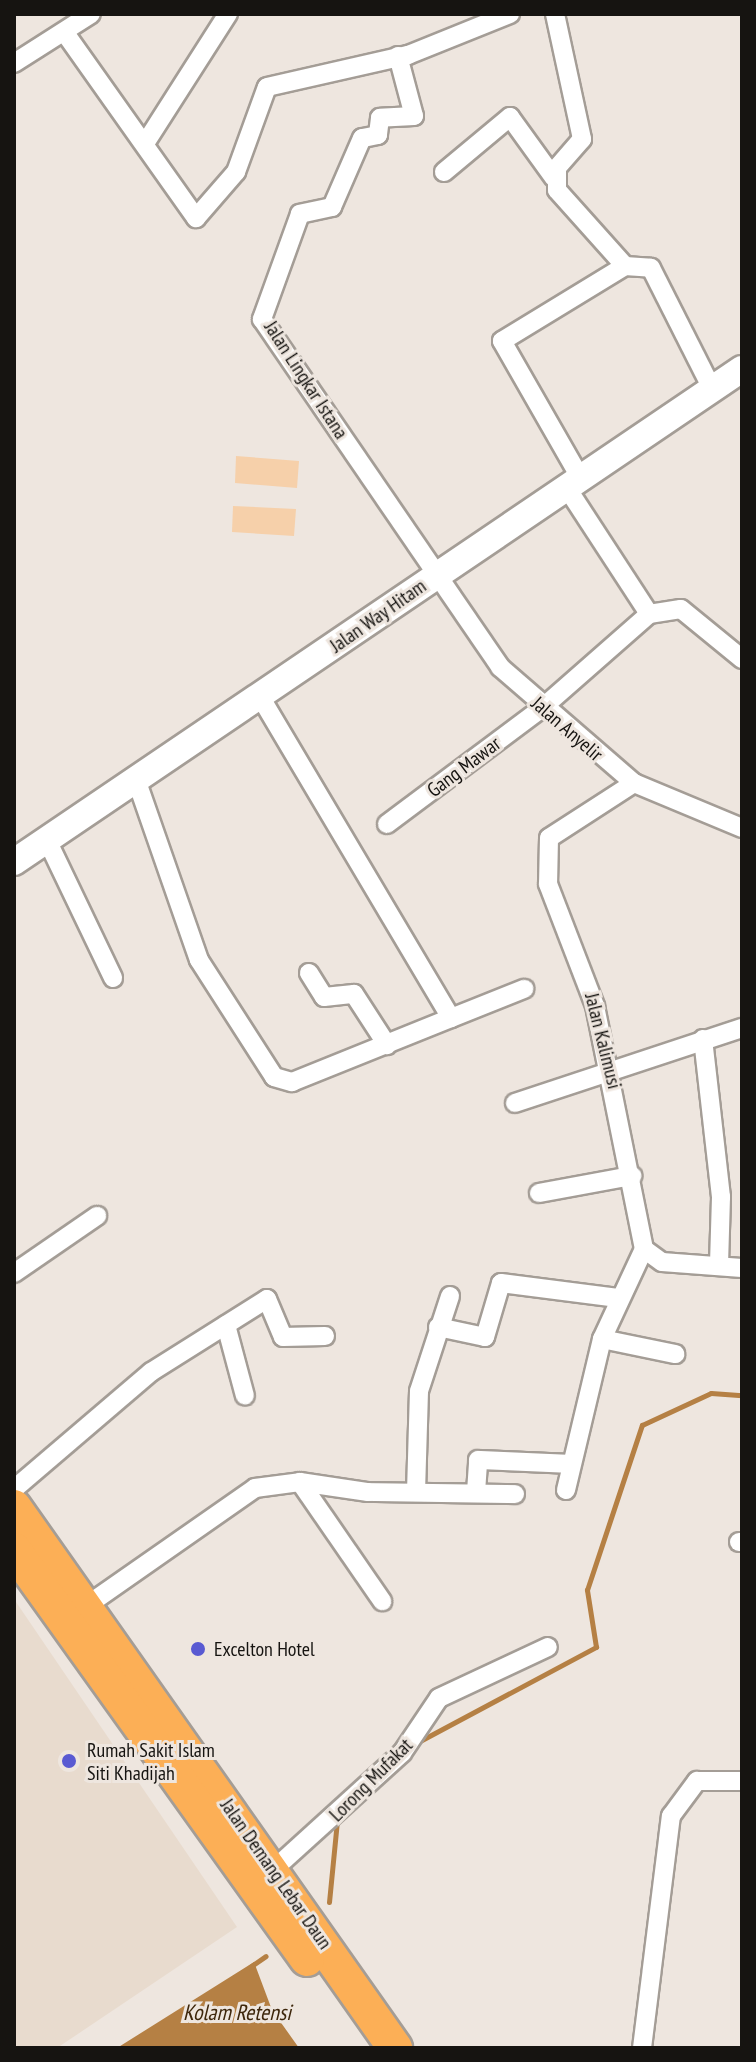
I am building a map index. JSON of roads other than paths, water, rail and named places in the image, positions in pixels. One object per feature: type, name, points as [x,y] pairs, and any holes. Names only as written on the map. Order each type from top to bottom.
[{"type":"highway","name":"Jalan Demang Lebar Daun","points":[[14,1507],[75,1614],[369,2048]]},
{"type":"highway","name":"Jalan Demang Lebar Daun","points":[[14,1550],[75,1614],[274,1869],[395,2048]]},
{"type":"street","points":[[14,63],[91,14]]},
{"type":"street","points":[[146,142],[228,14]]},
{"type":"street","points":[[65,33],[146,142],[196,218],[236,172],[267,87],[392,57],[510,14]]},
{"type":"street","points":[[554,178],[582,139],[555,14]]},
{"type":"street","name":"Jalan Lingkar Istana","points":[[392,57],[414,116],[380,118],[378,135],[362,138],[332,207],[301,212],[262,319],[434,576]]},
{"type":"street","points":[[444,172],[510,117],[554,178],[625,266]]},
{"type":"street","points":[[712,389],[651,268],[625,266],[502,341],[574,483],[649,614],[681,609],[742,659]]},
{"type":"street","name":"Jalan Way Hitam","points":[[14,862],[137,782],[434,576],[742,369]]},
{"type":"street","name":"Jalan Anyelir","points":[[434,576],[541,709],[634,783],[742,828]]},
{"type":"street","name":"Gang Mawar","points":[[387,824],[541,709],[649,614]]},
{"type":"street","points":[[261,698],[451,1018]]},
{"type":"street","points":[[137,782],[199,960],[274,1077],[292,1082],[524,989]]},
{"type":"street","name":"Jalan Kalimusi","points":[[634,783],[557,831],[544,858],[612,1069],[644,1249]]},
{"type":"street","points":[[47,840],[113,978]]},
{"type":"street","points":[[309,973],[324,997],[354,994],[387,1045]]},
{"type":"street","points":[[515,1103],[742,1028]]},
{"type":"street","points":[[703,1039],[721,1197],[719,1266]]},
{"type":"street","points":[[539,1193],[632,1176]]},
{"type":"street","points":[[14,1273],[97,1216]]},
{"type":"street","points":[[566,1490],[569,1464],[602,1339],[618,1298],[644,1249],[662,1262],[742,1268]]},
{"type":"street","points":[[438,1327],[485,1337],[501,1283],[618,1298]]},
{"type":"street","points":[[416,1492],[419,1391],[450,1296]]},
{"type":"street","points":[[14,1489],[151,1372],[267,1299],[283,1337],[325,1336]]},
{"type":"street","points":[[226,1325],[245,1396]]},
{"type":"street","points":[[602,1339],[675,1354]]},
{"type":"street","points":[[476,1492],[478,1460],[569,1464]]},
{"type":"street","points":[[300,1482],[382,1601]]},
{"type":"street","points":[[75,1614],[233,1498],[300,1482],[416,1492],[515,1494]]},
{"type":"street","name":"Lorong Mufakat","points":[[274,1869],[402,1753],[439,1698],[548,1647]]},
{"type":"street","points":[[642,2048],[671,1816],[697,1781],[742,1781]]},
{"type":"water","name":"Kolam Retensi","points":[[254,1962],[272,2010],[299,2048],[117,2048]]},
{"type":"waterway","points":[[418,1742],[596,1647],[587,1590],[642,1425],[711,1393],[742,1395]]},
{"type":"waterway","points":[[329,1902],[337,1821]]},
{"type":"waterway","points":[[250,1967],[266,1956]]},
{"type":"place","name":"Excelton Hotel","points":[[198,1649]]},
{"type":"place","name":"Rumah Sakit Islam Siti Khadijah","points":[[69,1761]]}]
